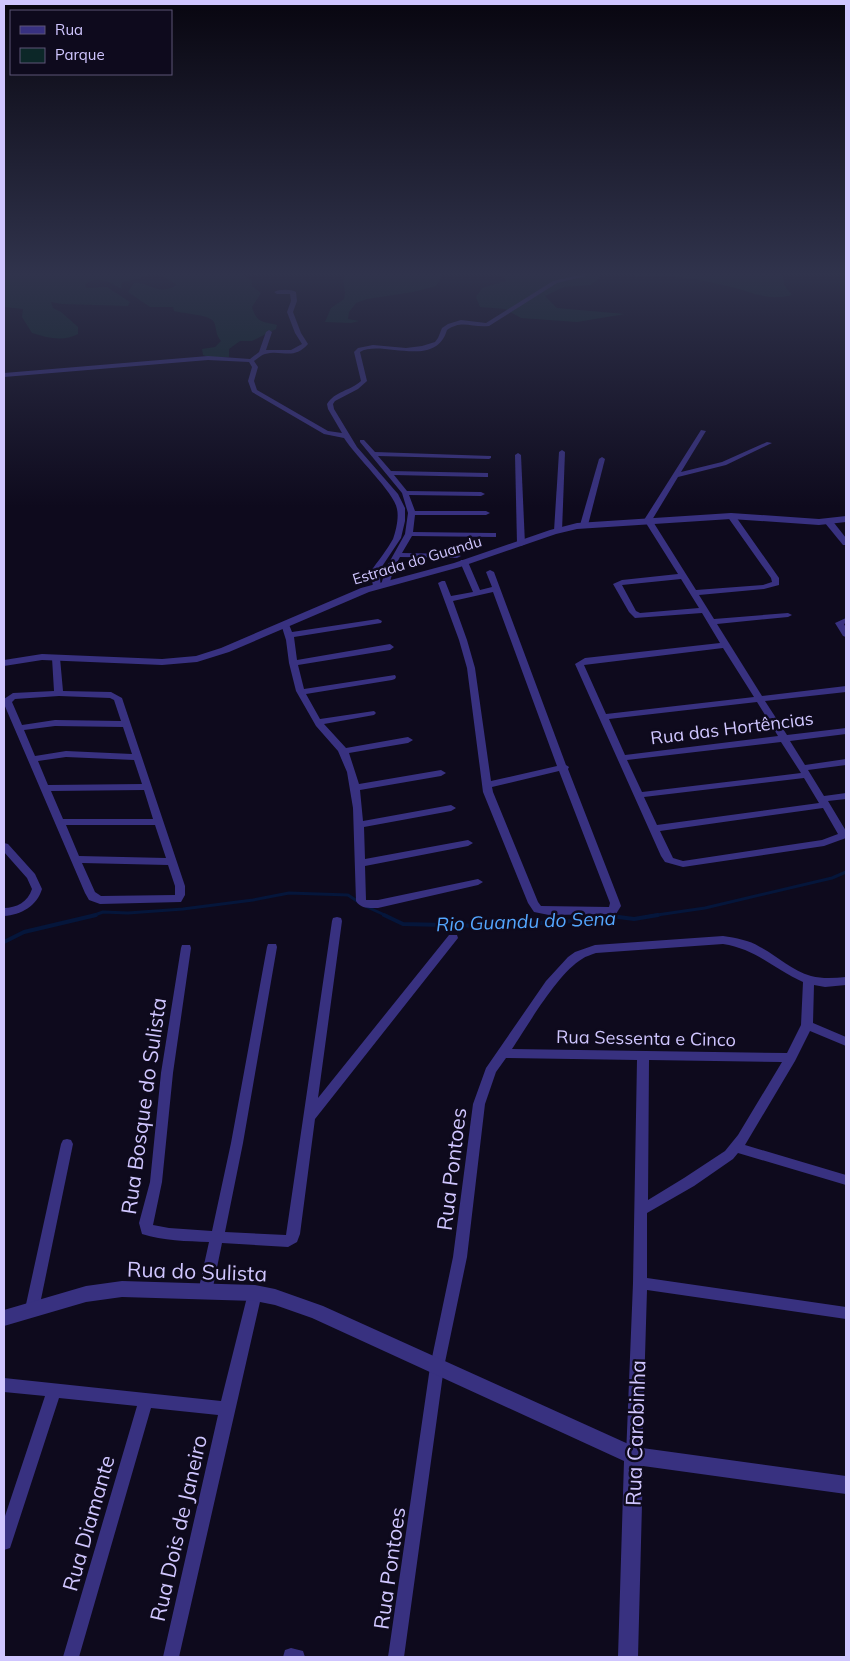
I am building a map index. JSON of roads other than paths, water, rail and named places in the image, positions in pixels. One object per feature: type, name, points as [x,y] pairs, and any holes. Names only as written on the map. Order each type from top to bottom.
[{"type":"street","points":[[251,361],[262,352],[294,352]]},
{"type":"street","points":[[358,352],[356,355],[364,376],[362,384],[335,398],[330,404],[331,409],[354,448],[395,496],[401,508],[401,522],[397,538],[375,571],[381,586]]},
{"type":"street","points":[[4,375],[199,358],[234,358],[251,361],[255,367],[251,381],[254,391],[326,433],[348,436]]},
{"type":"street","points":[[703,431],[648,520],[705,610],[712,622],[727,645],[760,698],[804,771],[845,835],[824,843],[683,864],[669,860],[653,829],[604,717],[579,667],[580,662],[727,645]]},
{"type":"street","points":[[362,441],[405,493],[412,513],[409,534],[381,586]]},
{"type":"street","points":[[676,475],[724,464],[769,443]]},
{"type":"street","points":[[558,531],[562,452]]},
{"type":"street","points":[[373,454],[489,457]]},
{"type":"street","points":[[518,455],[521,544]]},
{"type":"street","points":[[584,525],[602,459]]},
{"type":"street","points":[[387,473],[485,475]]},
{"type":"street","points":[[405,493],[481,494]]},
{"type":"street","points":[[412,513],[486,513]]},
{"type":"street","points":[[694,593],[764,587],[776,583],[775,578],[731,516]]},
{"type":"street","name":"Estrada do Guandu","points":[[4,663],[33,658],[151,662],[185,661],[220,652],[337,601],[381,586],[558,531],[584,525],[731,516],[828,522],[846,519]]},
{"type":"street","points":[[828,522],[846,543]]},
{"type":"street","points":[[409,534],[493,535]]},
{"type":"street","points":[[397,555],[459,561],[474,593]]},
{"type":"street","points":[[442,583],[471,668],[487,785],[494,811],[535,906],[538,909],[549,912],[612,911],[616,906],[615,902],[585,828],[564,767],[490,572]]},
{"type":"street","points":[[683,576],[618,583],[633,612],[638,616],[705,610]]},
{"type":"street","points":[[449,599],[496,589]]},
{"type":"street","points":[[712,622],[788,615]]},
{"type":"street","points":[[846,620],[839,622],[846,634]]},
{"type":"street","points":[[290,635],[378,621]]},
{"type":"street","points":[[285,624],[290,635],[295,678],[300,692],[318,722],[343,751],[351,772],[358,825],[361,901],[370,905],[478,882]]},
{"type":"street","points":[[293,662],[390,647]]},
{"type":"street","points":[[56,658],[59,693]]},
{"type":"street","points":[[300,692],[392,677]]},
{"type":"street","points":[[604,717],[760,698],[846,690]]},
{"type":"street","points":[[59,693],[115,696],[118,698],[180,886],[180,895],[177,899],[100,900],[93,897],[90,893],[7,701],[13,696],[59,693]]},
{"type":"street","points":[[318,722],[371,713]]},
{"type":"street","points":[[18,728],[55,722],[126,724]]},
{"type":"street","name":"Rua das Hortências","points":[[622,758],[846,731]]},
{"type":"street","points":[[343,751],[408,740]]},
{"type":"street","points":[[32,759],[53,754],[138,756]]},
{"type":"street","points":[[638,795],[804,771],[846,762]]},
{"type":"street","points":[[487,785],[564,767]]},
{"type":"street","points":[[354,788],[441,773]]},
{"type":"street","points":[[44,788],[148,787]]},
{"type":"street","points":[[653,829],[824,802],[846,796]]},
{"type":"street","points":[[358,825],[451,808]]},
{"type":"street","points":[[59,822],[159,822]]},
{"type":"street","points":[[359,864],[468,843]]},
{"type":"street","points":[[4,846],[31,876],[36,889],[33,898],[20,909],[4,912]]},
{"type":"street","points":[[75,859],[172,862]]},
{"type":"street","points":[[218,1237],[280,1241],[292,1238],[338,921]]},
{"type":"street","points":[[309,1118],[453,938]]},
{"type":"street","name":"Rua Pontoes","points":[[396,1657],[437,1367],[460,1257],[481,1098],[488,1076],[502,1053],[563,968],[578,955],[595,949],[723,940],[738,941],[755,948],[797,977],[830,983],[846,981]]},
{"type":"street","points":[[205,1292],[218,1237],[272,947]]},
{"type":"street","name":"Rua Bosque do Sulista","points":[[186,948],[168,1073],[158,1167],[146,1223],[147,1230],[152,1232],[218,1237]]},
{"type":"street","points":[[642,1210],[689,1182],[728,1155],[736,1147],[791,1058],[807,1025],[809,980]]},
{"type":"street","points":[[807,1025],[846,1042]]},
{"type":"street","name":"Rua Sessenta e Cinco","points":[[502,1053],[791,1058]]},
{"type":"street","name":"Rua Carobinha","points":[[628,1657],[642,1210],[643,1056]]},
{"type":"street","points":[[32,1309],[67,1144]]},
{"type":"street","points":[[736,1147],[846,1180]]},
{"type":"street","points":[[640,1283],[846,1313]]},
{"type":"street","name":"Rua do Sulista","points":[[4,1318],[86,1294],[122,1290],[256,1293],[275,1297],[316,1312],[634,1456],[846,1485]]},
{"type":"street","name":"Rua Dois de Janeiro","points":[[171,1657],[227,1409],[256,1293]]},
{"type":"street","points":[[4,1385],[227,1409]]},
{"type":"street","points":[[4,1542],[54,1391]]},
{"type":"street","name":"Rua Diamante","points":[[72,1657],[146,1401]]},
{"type":"waterway","name":"Rio Guandu do Sena","points":[[650,916],[705,908],[832,878],[846,872]]},
{"type":"waterway","name":"Rio Guandu do Sena","points":[[92,916],[103,912],[128,913],[183,909],[253,900],[289,893],[348,895],[360,903]]},
{"type":"waterway","name":"Rio Guandu do Sena","points":[[365,906],[387,916]]},
{"type":"waterway","name":"Rio Guandu do Sena","points":[[384,915],[403,924],[487,926],[593,920],[611,916]]},
{"type":"waterway","name":"Rio Guandu do Sena","points":[[611,916],[634,919],[658,915]]},
{"type":"waterway","name":"Rio Guandu do Sena","points":[[4,942],[24,932],[92,916]]}]
